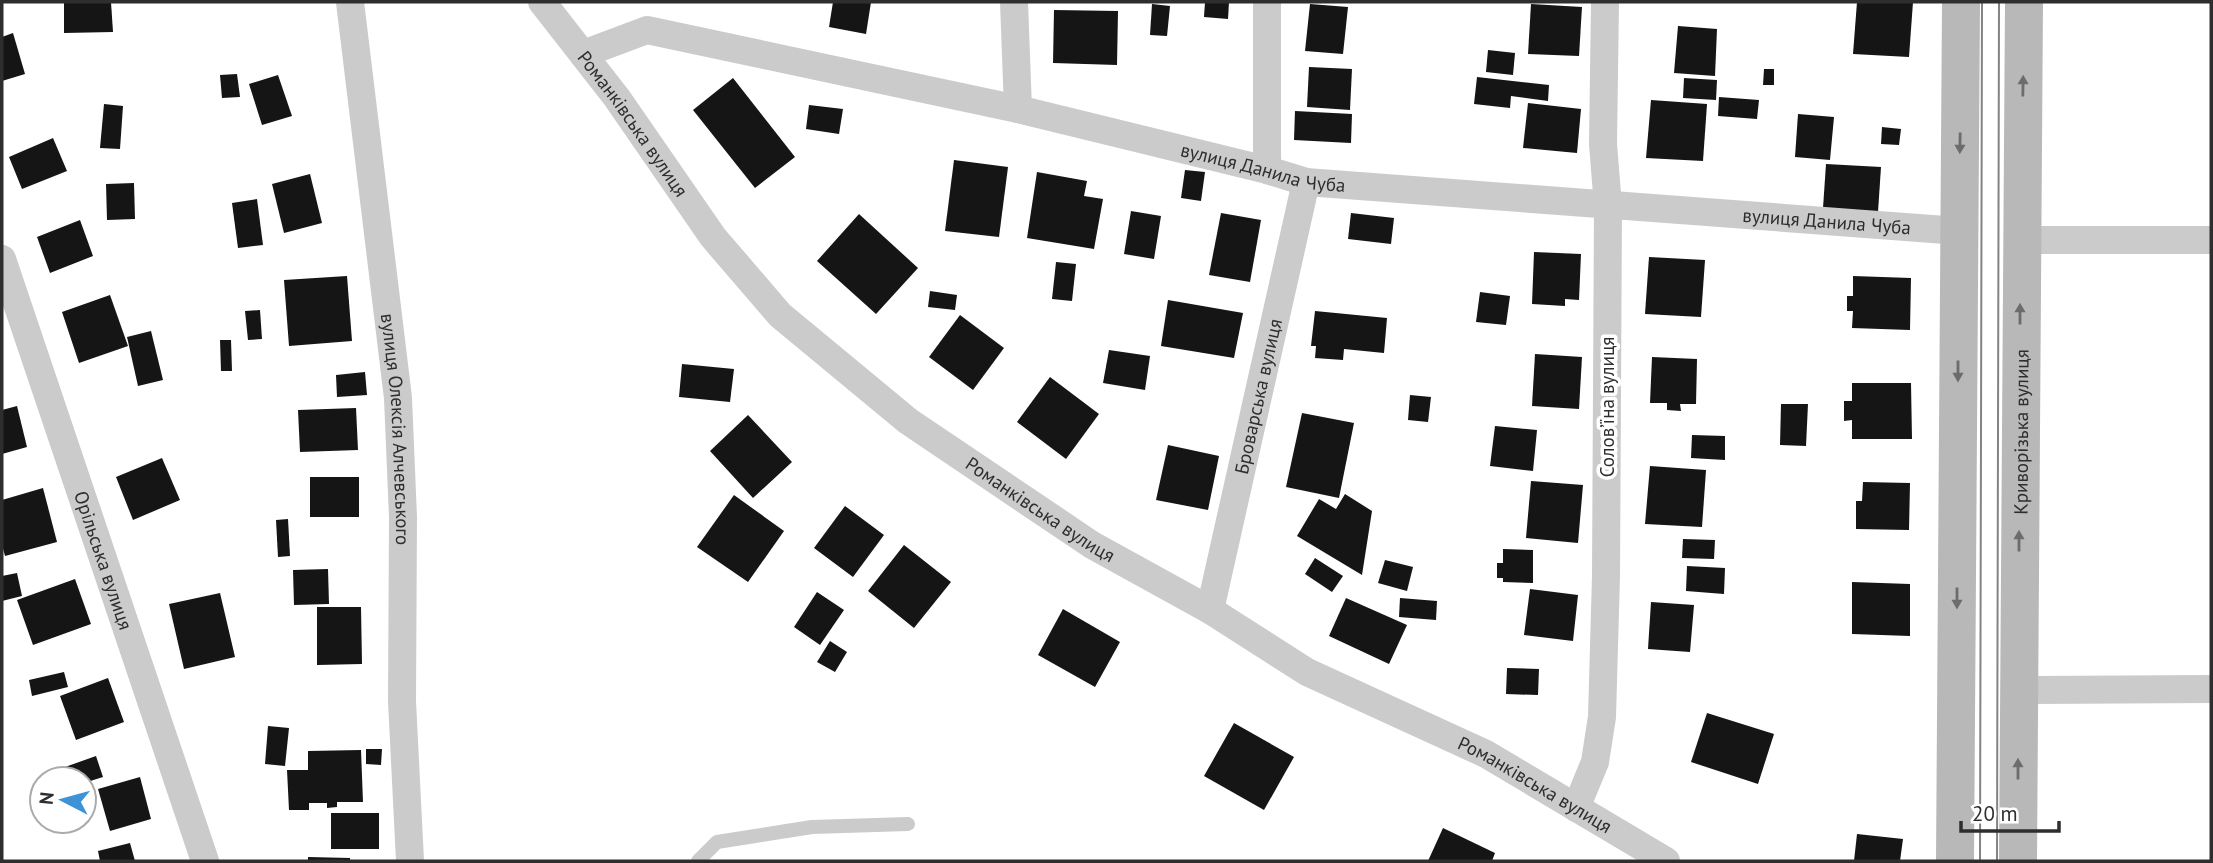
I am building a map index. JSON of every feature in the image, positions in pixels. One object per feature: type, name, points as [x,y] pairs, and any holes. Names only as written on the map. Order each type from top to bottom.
[{"type":"main road","points":[[1955,861],[1961,2]]},
{"type":"main road","name":"Криворізька вулиця","points":[[2018,861],[2025,2]]},
{"type":"street","name":"вулиця Олексія Алчевського","points":[[350,2],[398,398],[403,517],[402,701],[410,861]]},
{"type":"street","name":"Романківська вулиця","points":[[542,2],[617,98],[713,237],[780,315],[908,421],[1092,545],[1210,610],[1307,672],[1486,754],[1667,861]]},
{"type":"street","points":[[1014,2],[1018,109]]},
{"type":"street","points":[[1267,2],[1267,170]]},
{"type":"street","name":"Соловʼїна вулиця","points":[[1576,808],[1595,762],[1602,718],[1606,563],[1608,206],[1603,144],[1605,2]]},
{"type":"street","name":"вулиця Данила Чуба","points":[[583,54],[647,30],[1018,109],[1306,182],[1959,231]]},
{"type":"street","name":"Броварська вулиця","points":[[1210,610],[1306,182]]},
{"type":"street","points":[[2021,240],[2211,240]]},
{"type":"street","name":"Орільська вулиця","points":[[2,259],[205,861]]},
{"type":"street","points":[[2018,690],[2211,689]]},
{"type":"lane","points":[[698,861],[717,842],[812,827],[908,824]]},
{"type":"building","points":[[64,2],[111,2],[113,32],[64,33]]},
{"type":"building","points":[[833,2],[871,2],[866,34],[829,27]]},
{"type":"building","points":[[1205,2],[1229,2],[1228,19],[1204,17]]},
{"type":"building","points":[[1857,2],[1913,2],[1909,57],[1853,54]]},
{"type":"building","points":[[1152,4],[1170,6],[1167,36],[1150,35]]},
{"type":"building","points":[[1310,4],[1348,7],[1343,54],[1305,51]]},
{"type":"building","points":[[1531,4],[1582,7],[1579,56],[1528,54]]},
{"type":"building","points":[[1054,10],[1118,11],[1117,65],[1053,63]]},
{"type":"building","points":[[1678,26],[1717,29],[1715,76],[1674,73]]},
{"type":"building","points":[[13,33],[25,74],[2,81],[2,37]]},
{"type":"building","points":[[1488,50],[1515,53],[1513,75],[1486,72]]},
{"type":"building","points":[[1309,67],[1352,69],[1350,110],[1307,107]]},
{"type":"building","points":[[1764,69],[1774,69],[1774,85],[1763,85]]},
{"type":"building","points":[[237,74],[240,97],[222,98],[220,75]]},
{"type":"building","points":[[278,75],[292,116],[262,125],[249,84]]},
{"type":"building","points":[[1477,77],[1549,85],[1548,101],[1511,96],[1510,108],[1474,104]]},
{"type":"building","points":[[733,78],[795,157],[755,188],[693,110]]},
{"type":"building","points":[[1684,78],[1717,80],[1716,100],[1683,98]]},
{"type":"building","points":[[1719,97],[1759,100],[1757,119],[1718,116]]},
{"type":"building","points":[[1651,100],[1707,104],[1703,161],[1646,158]]},
{"type":"building","points":[[1528,103],[1581,109],[1577,153],[1523,148]]},
{"type":"building","points":[[104,104],[123,106],[120,149],[100,148]]},
{"type":"building","points":[[809,105],[843,109],[839,134],[806,129]]},
{"type":"building","points":[[1295,111],[1352,114],[1351,143],[1294,140]]},
{"type":"building","points":[[1798,114],[1834,117],[1830,160],[1795,157]]},
{"type":"building","points":[[1882,127],[1901,129],[1899,145],[1881,144]]},
{"type":"building","points":[[53,138],[67,171],[22,189],[9,157]]},
{"type":"building","points":[[954,160],[1008,167],[999,237],[945,231]]},
{"type":"building","points":[[1826,164],[1881,167],[1878,212],[1823,208]]},
{"type":"building","points":[[1185,170],[1205,172],[1201,201],[1181,198]]},
{"type":"building","points":[[1037,172],[1087,181],[1084,196],[1103,199],[1094,249],[1027,238]]},
{"type":"building","points":[[310,174],[322,223],[284,233],[272,184]]},
{"type":"building","points":[[134,183],[135,219],[107,220],[106,184]]},
{"type":"building","points":[[257,199],[263,245],[238,248],[232,203]]},
{"type":"building","points":[[1131,211],[1161,216],[1154,259],[1124,254]]},
{"type":"building","points":[[1221,213],[1261,220],[1250,282],[1209,275]]},
{"type":"building","points":[[1351,213],[1394,218],[1391,244],[1348,239]]},
{"type":"building","points":[[859,214],[918,268],[876,314],[817,261]]},
{"type":"building","points":[[80,220],[93,256],[50,273],[37,237]]},
{"type":"building","points":[[1534,252],[1581,254],[1579,300],[1565,299],[1565,306],[1532,304]]},
{"type":"building","points":[[1649,257],[1705,260],[1701,317],[1645,314]]},
{"type":"building","points":[[1056,262],[1076,264],[1072,301],[1052,299]]},
{"type":"building","points":[[347,276],[352,341],[289,346],[284,280]]},
{"type":"building","points":[[1853,276],[1911,278],[1910,330],[1852,328],[1853,311],[1847,311],[1847,296],[1853,296]]},
{"type":"building","points":[[930,291],[957,295],[955,310],[928,307]]},
{"type":"building","points":[[1480,292],[1510,296],[1506,325],[1476,322]]},
{"type":"building","points":[[110,295],[128,346],[79,363],[62,312]]},
{"type":"building","points":[[1168,300],[1243,313],[1234,358],[1161,346]]},
{"type":"building","points":[[260,310],[262,339],[248,340],[245,311]]},
{"type":"building","points":[[1315,311],[1387,318],[1384,353],[1344,349],[1343,360],[1315,358],[1316,346],[1311,346]]},
{"type":"building","points":[[960,315],[1004,348],[973,390],[929,357]]},
{"type":"building","points":[[151,331],[163,380],[138,386],[127,337]]},
{"type":"building","points":[[220,340],[231,340],[232,371],[221,371]]},
{"type":"building","points":[[1109,350],[1150,356],[1145,390],[1103,383]]},
{"type":"building","points":[[1535,354],[1582,357],[1579,409],[1532,406]]},
{"type":"building","points":[[1652,357],[1697,359],[1696,404],[1680,404],[1681,411],[1667,410],[1667,403],[1650,403]]},
{"type":"building","points":[[682,364],[734,369],[730,402],[679,397]]},
{"type":"building","points":[[365,372],[367,395],[337,397],[336,375]]},
{"type":"building","points":[[1050,377],[1099,414],[1066,459],[1017,422]]},
{"type":"building","points":[[1852,383],[1911,383],[1912,439],[1852,439],[1852,420],[1844,421],[1844,401],[1852,401]]},
{"type":"building","points":[[1410,395],[1431,397],[1428,422],[1408,420]]},
{"type":"building","points":[[1781,404],[1808,404],[1806,446],[1780,445]]},
{"type":"building","points":[[17,406],[27,447],[2,454],[2,410]]},
{"type":"building","points":[[356,408],[358,450],[300,452],[298,410]]},
{"type":"building","points":[[1302,413],[1354,423],[1339,498],[1286,487]]},
{"type":"building","points":[[748,415],[792,462],[753,498],[710,451]]},
{"type":"building","points":[[1495,426],[1537,430],[1533,471],[1490,466]]},
{"type":"building","points":[[1692,435],[1725,436],[1725,460],[1691,458]]},
{"type":"building","points":[[1168,445],[1219,456],[1208,510],[1156,500]]},
{"type":"building","points":[[162,458],[180,500],[133,520],[116,477]]},
{"type":"building","points":[[1650,466],[1706,470],[1702,527],[1645,524]]},
{"type":"building","points":[[310,477],[359,477],[359,517],[310,517]]},
{"type":"building","points":[[1531,481],[1583,485],[1578,543],[1526,538]]},
{"type":"building","points":[[1863,482],[1910,483],[1909,530],[1856,529],[1856,501],[1862,501]]},
{"type":"building","points":[[43,488],[57,542],[5,556],[2,545],[2,500]]},
{"type":"building","points":[[1345,494],[1372,511],[1362,575],[1297,536],[1319,499],[1336,509]]},
{"type":"building","points":[[734,495],[784,531],[748,582],[697,547]]},
{"type":"building","points":[[845,506],[884,535],[853,577],[814,548]]},
{"type":"building","points":[[288,519],[290,556],[278,557],[276,520]]},
{"type":"building","points":[[1683,539],[1715,540],[1714,559],[1682,558]]},
{"type":"building","points":[[904,545],[951,582],[914,628],[868,591]]},
{"type":"building","points":[[1503,549],[1533,550],[1533,583],[1503,582],[1503,578],[1497,578],[1497,563],[1503,563]]},
{"type":"building","points":[[1315,558],[1343,576],[1332,592],[1305,574]]},
{"type":"building","points":[[1385,560],[1413,567],[1407,591],[1378,583]]},
{"type":"building","points":[[1687,566],[1725,568],[1724,594],[1686,591]]},
{"type":"building","points":[[328,569],[329,604],[294,605],[293,570]]},
{"type":"building","points":[[17,573],[22,596],[2,601],[2,576]]},
{"type":"building","points":[[75,579],[91,624],[33,645],[17,600]]},
{"type":"building","points":[[1852,582],[1910,584],[1910,636],[1852,634]]},
{"type":"building","points":[[1530,589],[1578,595],[1573,641],[1524,635]]},
{"type":"building","points":[[817,592],[844,610],[820,645],[794,627]]},
{"type":"building","points":[[220,593],[235,657],[184,669],[169,604]]},
{"type":"building","points":[[1346,598],[1407,625],[1389,664],[1329,636]]},
{"type":"building","points":[[1400,598],[1437,601],[1436,620],[1399,617]]},
{"type":"building","points":[[1651,602],[1694,605],[1690,652],[1648,649]]},
{"type":"building","points":[[317,607],[361,607],[362,664],[317,665]]},
{"type":"building","points":[[1063,609],[1120,642],[1095,687],[1038,655]]},
{"type":"building","points":[[830,641],[847,652],[835,672],[817,662]]},
{"type":"building","points":[[1507,668],[1539,669],[1538,695],[1506,694]]},
{"type":"building","points":[[64,672],[68,687],[32,696],[29,680]]},
{"type":"building","points":[[108,678],[124,722],[76,740],[60,696]]},
{"type":"building","points":[[1707,713],[1774,734],[1758,784],[1691,762]]},
{"type":"building","points":[[1234,723],[1294,757],[1264,810],[1204,776]]},
{"type":"building","points":[[268,726],[289,728],[285,766],[265,764]]},
{"type":"building","points":[[366,749],[382,749],[381,765],[366,764]]},
{"type":"building","points":[[361,750],[363,802],[337,802],[337,807],[327,808],[327,803],[309,803],[309,810],[289,810],[287,770],[308,770],[308,751]]},
{"type":"building","points":[[96,756],[103,777],[98,779],[98,765],[71,765]]},
{"type":"building","points":[[140,777],[151,819],[110,831],[98,789]]},
{"type":"building","points":[[331,813],[379,813],[379,849],[331,849]]},
{"type":"building","points":[[1443,828],[1495,853],[1492,861],[1428,861]]},
{"type":"building","points":[[1857,834],[1903,839],[1900,861],[1854,861]]},
{"type":"building","points":[[130,843],[135,861],[100,861],[98,851]]},
{"type":"building","points":[[308,857],[350,858],[350,861],[308,861]]},
{"type":"tram line","points":[[1980,861],[1982,2]]},
{"type":"tram line","points":[[1997,861],[1999,2]]}]
